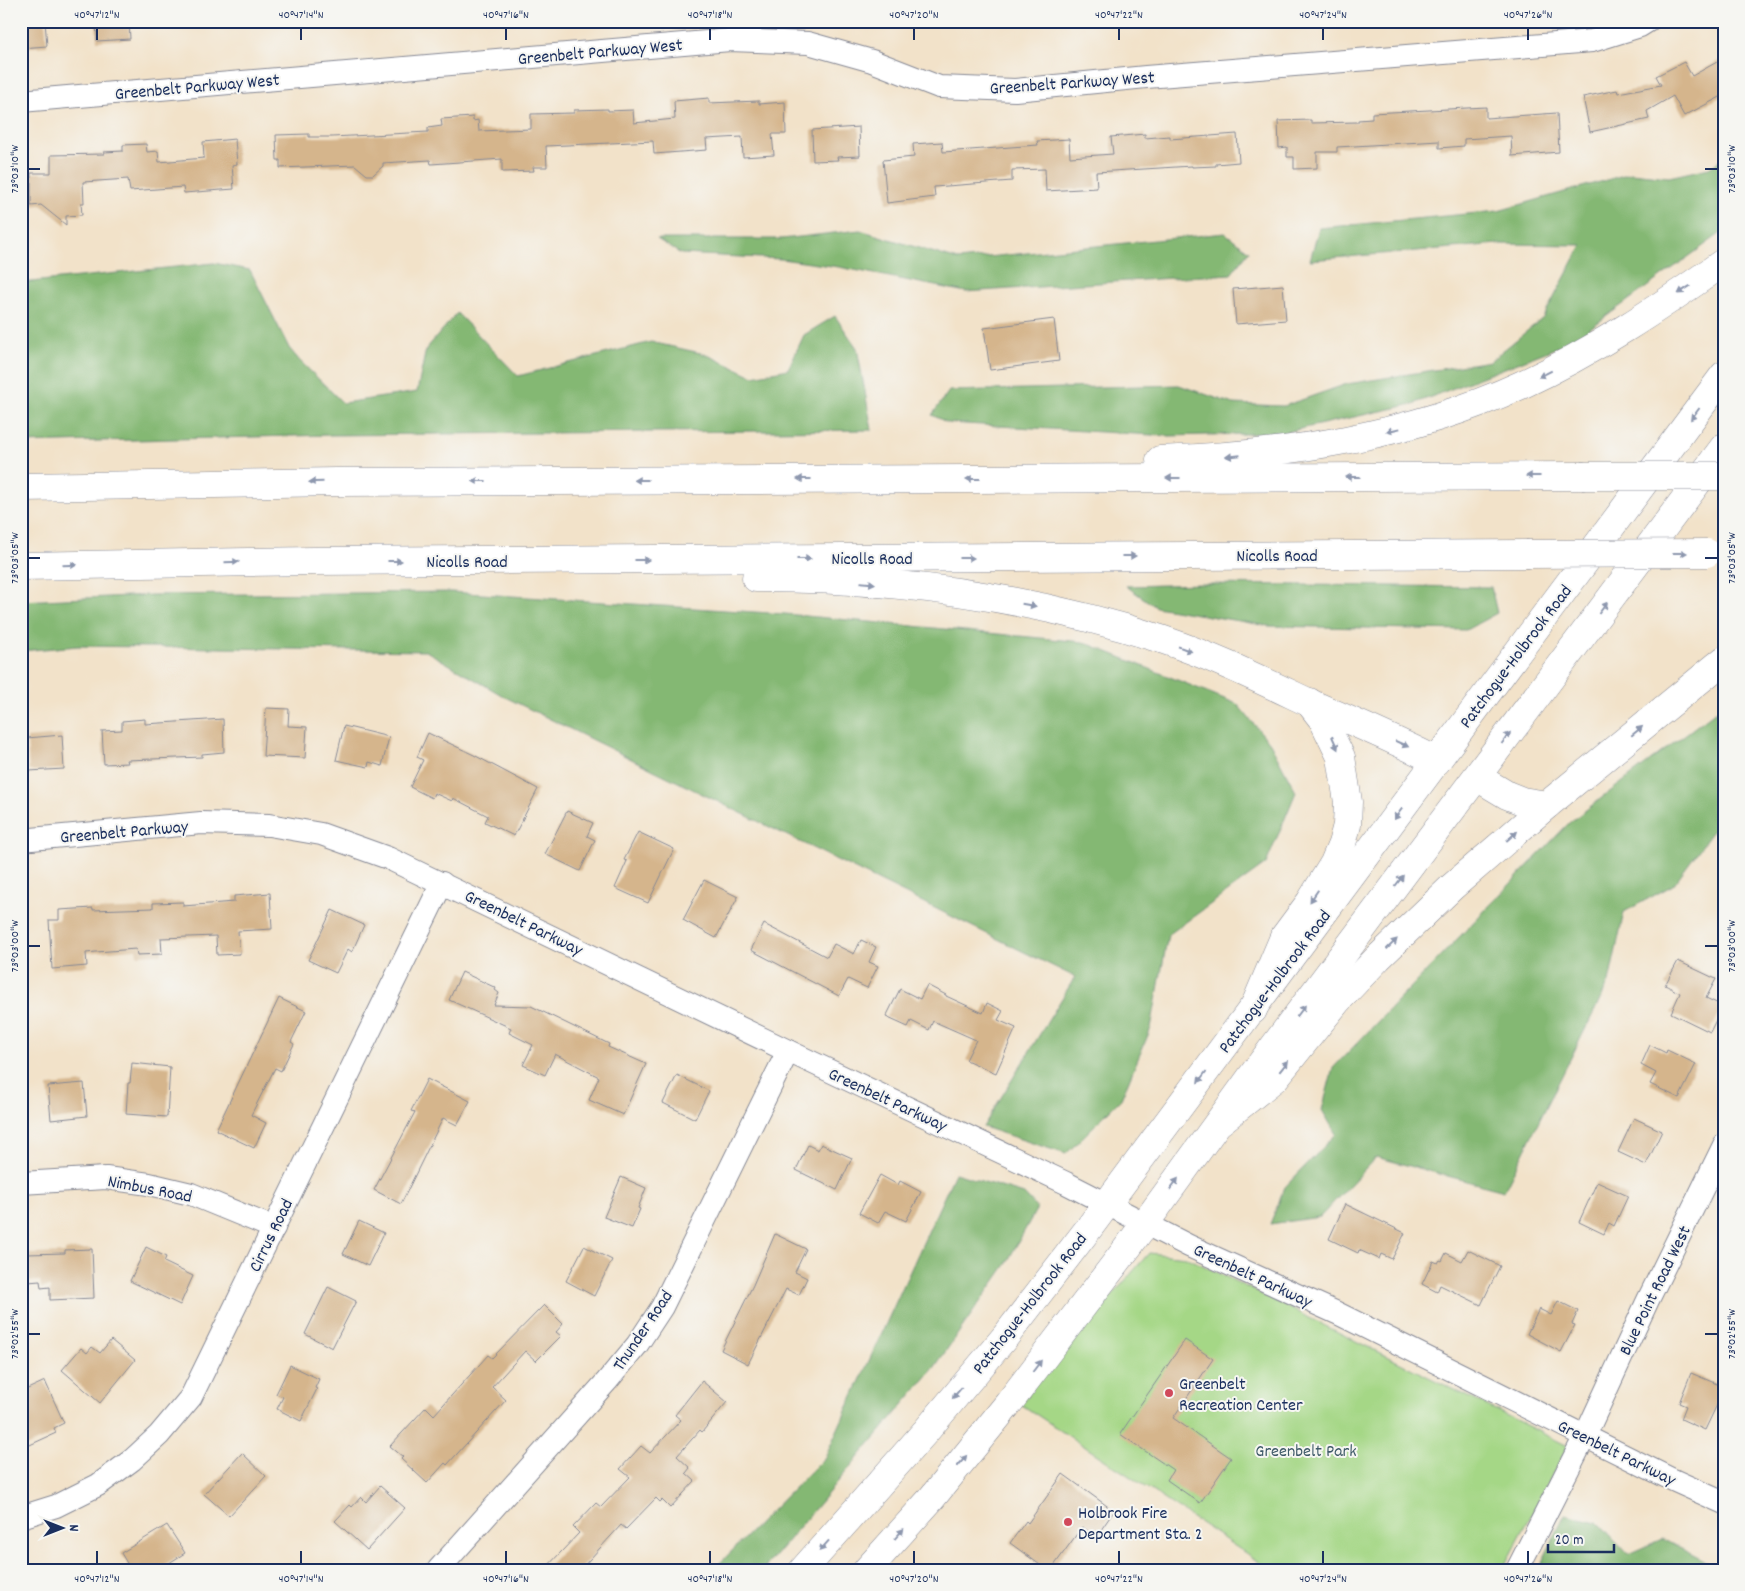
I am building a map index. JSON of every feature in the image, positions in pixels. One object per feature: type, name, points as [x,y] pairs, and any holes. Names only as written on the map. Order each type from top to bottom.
[{"type":"main road","points":[[1022,479],[1136,462],[1230,456],[1312,446],[1356,439],[1442,416],[1520,386],[1560,366],[1644,317],[1724,262]]},
{"type":"main road","name":"Patchogue-Holbrook Road","points":[[803,1570],[926,1431],[1005,1337],[1253,1010],[1724,375]]},
{"type":"main road","points":[[867,1570],[970,1453],[1145,1223],[1263,1061],[1724,447]]},
{"type":"main road","points":[[21,487],[346,482],[1724,476]]},
{"type":"main road","name":"Nicolls Road","points":[[21,566],[274,562],[1715,553]]},
{"type":"main road","points":[[506,561],[632,578],[788,578],[859,582],[921,588],[1027,604],[1098,621],[1162,640],[1260,679],[1477,777],[1507,795],[1522,801],[1547,805]]},
{"type":"main road","points":[[1221,1121],[1275,1078],[1338,1000],[1412,924],[1452,887],[1547,805],[1724,660]]},
{"type":"main road","points":[[1253,1010],[1284,937],[1310,902],[1334,864],[1347,825],[1348,802],[1341,757],[1323,720],[1309,702]]},
{"type":"street","name":"Greenbelt Parkway West","points":[[21,101],[730,40],[808,43],[872,61],[939,87],[1015,90],[1146,77],[1592,41],[1640,26],[1648,21]]},
{"type":"street","name":"Greenbelt Parkway","points":[[21,840],[201,823],[269,825],[320,834],[388,858],[1106,1203],[1189,1246],[1337,1314],[1673,1480],[1724,1503]]},
{"type":"street","name":"Cirrus Road","points":[[21,1517],[56,1506],[98,1485],[132,1460],[159,1435],[191,1397],[442,883]]},
{"type":"street","name":"Thunder Road","points":[[438,1570],[637,1345],[662,1306],[788,1051]]},
{"type":"street","name":"Blue Point Road West","points":[[1517,1570],[1585,1436],[1648,1300],[1724,1145]]},
{"type":"street","name":"Nimbus Road","points":[[21,1184],[106,1178],[149,1184],[191,1194],[274,1228]]},
{"type":"green space","points":[[1724,158],[1724,231],[1571,342],[1413,404],[1282,433],[1169,436],[948,423],[932,415],[949,391],[1179,385],[1233,404],[1284,406],[1347,384],[1490,361],[1543,318],[1582,245],[1499,244],[1310,260],[1319,228],[1498,211],[1631,173],[1669,177],[1709,168]]},
{"type":"green space","points":[[860,230],[958,260],[1225,233],[1249,251],[1231,274],[966,292],[839,267],[781,259],[681,254],[657,239],[782,239]]},
{"type":"green space","points":[[214,263],[250,270],[289,348],[343,403],[417,392],[426,349],[457,313],[518,376],[651,342],[705,354],[753,376],[788,369],[804,335],[835,316],[857,348],[872,430],[331,435],[21,443],[21,283]]},
{"type":"green space","points":[[1204,584],[1491,587],[1497,613],[1466,630],[1268,626],[1156,607],[1126,586]]},
{"type":"green space","points":[[451,592],[785,614],[1083,642],[1237,704],[1270,743],[1296,792],[1266,864],[1168,935],[1151,1028],[1121,1099],[1066,1154],[983,1127],[1075,977],[505,697],[426,651],[78,646],[21,651],[21,601],[151,595]]},
{"type":"green space","points":[[1724,705],[1724,816],[1673,885],[1624,912],[1609,982],[1504,1191],[1376,1157],[1320,1217],[1270,1224],[1285,1187],[1336,1134],[1322,1110],[1333,1068],[1570,822]]},
{"type":"green space","points":[[955,1173],[1024,1194],[1037,1208],[1005,1266],[934,1368],[763,1570],[713,1570],[825,1457]]},
{"type":"green space","name":"Greenbelt Park","points":[[1149,1253],[1186,1257],[1568,1446],[1502,1570],[1271,1570],[1019,1403]]},
{"type":"green space","points":[[1565,1515],[1598,1522],[1628,1554],[1662,1539],[1722,1570],[1538,1570]]},
{"type":"building","points":[[21,21],[45,21],[47,46],[21,48]]},
{"type":"building","points":[[96,21],[129,21],[130,39],[97,41]]},
{"type":"building","points":[[1724,58],[1724,95],[1684,116],[1673,96],[1647,111],[1649,119],[1590,132],[1583,97],[1617,90],[1618,93],[1661,85],[1656,76],[1684,62],[1692,76]]},
{"type":"building","points":[[709,98],[709,103],[759,101],[759,104],[785,102],[786,134],[772,134],[774,155],[743,157],[742,137],[706,139],[707,150],[654,154],[653,141],[546,146],[547,167],[533,167],[534,171],[502,172],[502,159],[431,164],[430,160],[383,163],[383,166],[373,175],[367,175],[355,165],[280,168],[280,160],[277,160],[276,135],[309,134],[309,137],[332,137],[428,132],[428,128],[442,126],[441,119],[473,117],[473,121],[478,120],[479,131],[531,129],[531,114],[574,113],[574,110],[633,110],[634,123],[675,119],[674,101]]},
{"type":"building","points":[[1486,107],[1486,118],[1557,113],[1559,152],[1512,156],[1511,136],[1464,139],[1464,146],[1439,148],[1439,141],[1337,147],[1337,152],[1317,152],[1317,168],[1294,169],[1294,157],[1287,157],[1287,147],[1279,148],[1278,121],[1311,120],[1311,123],[1358,122],[1358,120],[1372,119],[1372,113]]},
{"type":"building","points":[[859,127],[860,156],[837,157],[838,160],[813,161],[812,130]]},
{"type":"building","points":[[1145,134],[1145,138],[1170,136],[1170,139],[1237,134],[1239,162],[1216,164],[1216,166],[1096,172],[1097,188],[1046,191],[1045,169],[1012,170],[1012,181],[934,187],[935,197],[887,203],[883,160],[914,157],[913,144],[942,142],[943,152],[1038,145],[1037,141],[1069,139],[1070,157],[1113,154],[1111,137]]},
{"type":"building","points":[[235,139],[237,164],[232,165],[234,189],[184,193],[183,187],[130,191],[128,179],[83,182],[84,203],[81,203],[82,215],[66,216],[66,225],[41,205],[31,206],[31,173],[51,173],[51,155],[104,154],[104,152],[123,151],[123,145],[146,144],[147,152],[158,151],[159,162],[204,158],[203,142]]},
{"type":"building","points":[[1283,285],[1286,320],[1236,324],[1233,289]]},
{"type":"building","points":[[1054,319],[1059,361],[990,370],[984,328]]},
{"type":"building","points":[[266,708],[289,709],[288,726],[307,727],[305,758],[263,756]]},
{"type":"building","points":[[145,719],[145,724],[223,719],[224,752],[202,754],[202,757],[127,760],[128,763],[104,764],[102,731],[122,730],[122,721]]},
{"type":"building","points":[[344,726],[389,737],[382,766],[369,762],[368,767],[336,760]]},
{"type":"building","points":[[428,733],[538,789],[514,836],[485,822],[488,816],[453,798],[452,801],[434,793],[432,798],[410,787],[423,760],[417,757]]},
{"type":"building","points":[[62,735],[64,769],[29,771],[27,738]]},
{"type":"building","points":[[567,811],[593,823],[587,836],[595,840],[580,871],[545,854]]},
{"type":"building","points":[[638,832],[674,849],[648,903],[615,888],[627,861],[624,860]]},
{"type":"building","points":[[704,880],[738,897],[716,938],[683,920]]},
{"type":"building","points":[[270,893],[272,929],[238,931],[240,954],[217,955],[216,936],[161,938],[162,954],[137,955],[136,949],[86,953],[87,966],[52,969],[49,920],[59,920],[59,910],[153,908],[153,903],[183,902],[183,906],[234,902],[234,896]]},
{"type":"building","points":[[332,910],[364,925],[352,952],[348,949],[336,973],[308,960]]},
{"type":"building","points":[[764,924],[827,957],[834,944],[854,954],[861,940],[876,947],[869,962],[878,966],[867,988],[848,979],[839,996],[751,950]]},
{"type":"building","points":[[1678,961],[1716,979],[1706,998],[1723,1006],[1710,1032],[1671,1013],[1680,993],[1665,985]]},
{"type":"building","points":[[462,972],[496,988],[495,990],[499,993],[494,1005],[531,1006],[609,1044],[608,1047],[646,1064],[623,1115],[589,1100],[599,1077],[555,1054],[545,1075],[523,1065],[533,1045],[509,1033],[511,1028],[449,1000]]},
{"type":"building","points":[[927,985],[983,1013],[987,1003],[1003,1011],[998,1020],[1016,1028],[996,1073],[966,1060],[976,1040],[933,1021],[929,1030],[911,1021],[908,1027],[886,1017],[900,989],[920,999]]},
{"type":"building","points":[[279,998],[306,1011],[291,1042],[294,1044],[281,1071],[275,1068],[251,1115],[266,1123],[254,1148],[216,1130]]},
{"type":"building","points":[[1650,1045],[1666,1053],[1667,1050],[1696,1064],[1679,1098],[1650,1084],[1656,1073],[1641,1065]]},
{"type":"building","points":[[132,1063],[170,1067],[167,1117],[126,1114],[128,1083],[130,1083]]},
{"type":"building","points":[[677,1075],[709,1091],[695,1119],[663,1103]]},
{"type":"building","points":[[427,1079],[470,1101],[457,1125],[443,1118],[401,1204],[374,1190],[415,1112],[411,1111]]},
{"type":"building","points":[[84,1083],[87,1116],[51,1120],[48,1086]]},
{"type":"building","points":[[1634,1118],[1662,1131],[1646,1165],[1618,1152]]},
{"type":"building","points":[[821,1144],[852,1158],[837,1190],[796,1170],[808,1145],[818,1150]]},
{"type":"building","points":[[880,1175],[898,1185],[900,1181],[921,1192],[906,1221],[885,1211],[878,1223],[859,1213]]},
{"type":"building","points":[[621,1177],[646,1188],[632,1228],[604,1217]]},
{"type":"building","points":[[1597,1182],[1628,1196],[1614,1226],[1609,1223],[1604,1234],[1579,1222]]},
{"type":"building","points":[[1345,1204],[1405,1233],[1392,1259],[1381,1254],[1379,1259],[1359,1250],[1358,1253],[1329,1239]]},
{"type":"building","points":[[359,1221],[384,1233],[368,1266],[343,1254]]},
{"type":"building","points":[[775,1234],[806,1249],[795,1272],[807,1278],[799,1295],[786,1289],[748,1364],[721,1350],[753,1285]]},
{"type":"building","points":[[584,1246],[612,1260],[594,1296],[566,1281]]},
{"type":"building","points":[[146,1247],[166,1257],[164,1262],[193,1276],[180,1305],[130,1281]]},
{"type":"building","points":[[92,1249],[94,1298],[50,1300],[50,1287],[41,1288],[40,1281],[28,1282],[27,1254],[65,1253],[65,1250]]},
{"type":"building","points":[[1468,1250],[1500,1266],[1481,1305],[1440,1285],[1437,1292],[1422,1284],[1433,1261],[1438,1263],[1440,1260],[1442,1261],[1446,1253],[1462,1261]]},
{"type":"building","points":[[328,1287],[356,1301],[332,1348],[305,1334]]},
{"type":"building","points":[[1558,1301],[1578,1311],[1572,1324],[1575,1325],[1561,1352],[1527,1334],[1539,1309],[1551,1315]]},
{"type":"building","points":[[544,1305],[563,1324],[556,1332],[561,1336],[536,1361],[525,1351],[492,1387],[506,1400],[447,1465],[445,1463],[427,1483],[390,1446],[426,1407],[434,1415],[488,1355],[492,1358]]},
{"type":"building","points":[[111,1340],[135,1360],[100,1403],[62,1370],[81,1348],[87,1353],[92,1347],[100,1353]]},
{"type":"building","name":"Greenbelt Recreation Center","points":[[1185,1340],[1213,1359],[1173,1418],[1231,1458],[1200,1503],[1167,1480],[1173,1470],[1120,1434]]},
{"type":"building","points":[[290,1365],[319,1379],[315,1388],[317,1389],[301,1421],[277,1409],[283,1397],[276,1394]]},
{"type":"building","points":[[1691,1373],[1724,1387],[1705,1430],[1681,1419],[1686,1406],[1679,1403]]},
{"type":"building","points":[[45,1381],[64,1423],[54,1428],[56,1433],[21,1449],[21,1392]]},
{"type":"building","points":[[702,1381],[727,1402],[702,1432],[700,1430],[677,1456],[690,1468],[686,1473],[695,1481],[670,1508],[662,1500],[660,1502],[656,1498],[626,1529],[621,1525],[580,1570],[544,1570],[579,1533],[573,1527],[596,1503],[601,1507],[630,1477],[620,1469],[641,1446],[650,1453],[681,1420],[675,1415]]},
{"type":"building","points":[[242,1453],[266,1476],[229,1516],[204,1494]]},
{"type":"building","name":"Holbrook Fire Department Sta. 2","points":[[1063,1474],[1114,1511],[1096,1537],[1082,1527],[1051,1570],[1047,1570],[1010,1543],[1026,1521],[1028,1523]]},
{"type":"building","points":[[380,1486],[405,1508],[367,1550],[335,1521],[350,1505],[352,1507],[361,1497],[366,1502]]},
{"type":"building","points":[[167,1525],[185,1553],[158,1570],[131,1570],[121,1553]]},
{"type":"place","name":"Greenbelt Recreation Center","points":[[1169,1393]]},
{"type":"place","name":"Holbrook Fire Department Sta. 2","points":[[1068,1522]]}]
